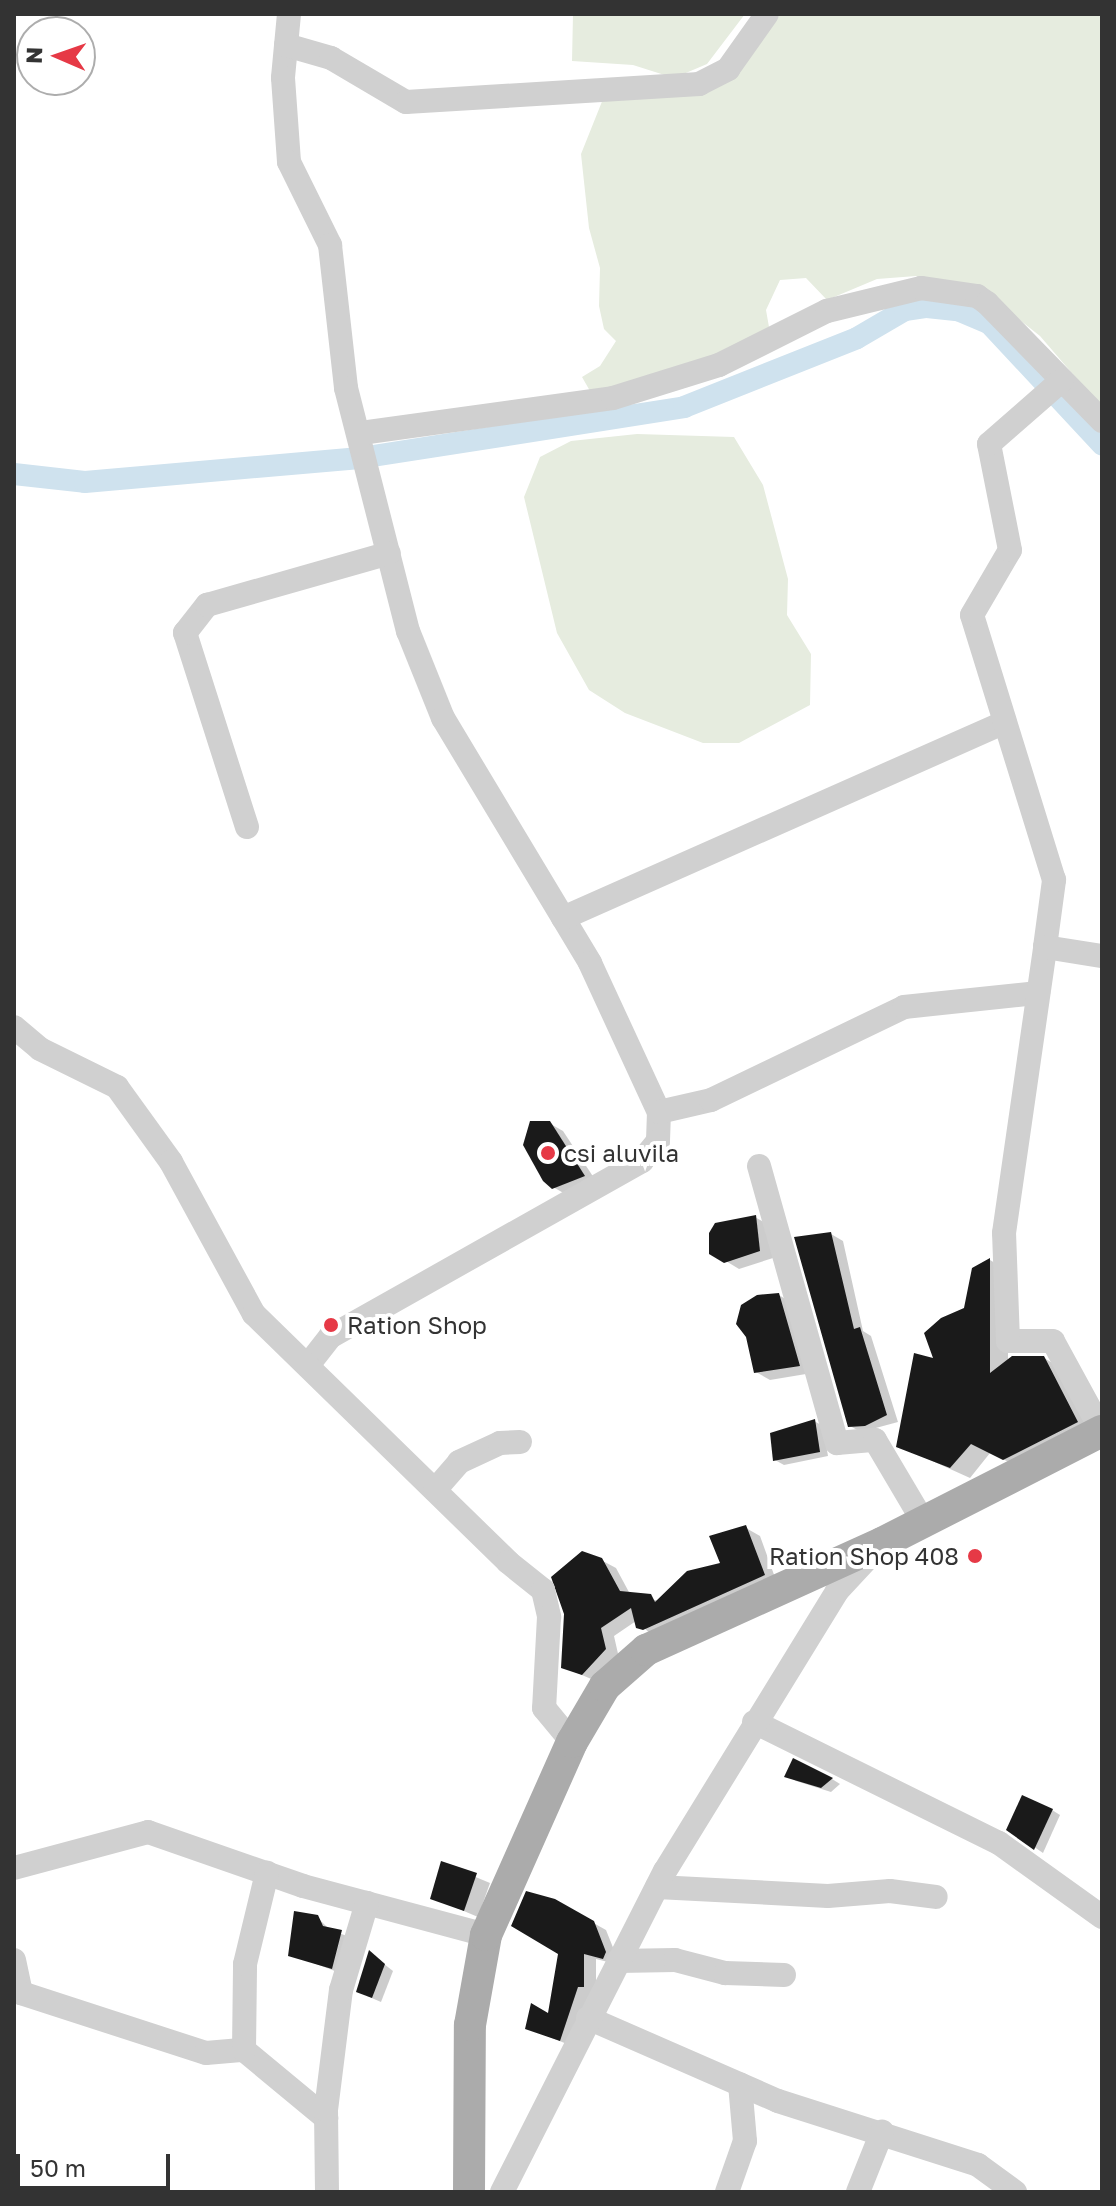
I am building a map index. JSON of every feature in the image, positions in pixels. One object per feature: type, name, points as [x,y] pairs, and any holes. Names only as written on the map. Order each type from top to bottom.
[{"type":"main road","points":[[469,2192],[470,2025],[486,1935],[572,1742],[605,1686],[646,1650],[924,1523],[1102,1431]]},
{"type":"street","points":[[289,14],[286,45],[289,162],[330,245],[346,388],[361,433],[408,631],[443,718],[590,963],[659,1112],[658,1141],[642,1161],[330,1337],[310,1363]]},
{"type":"street","points":[[286,45],[331,58],[406,102],[699,84],[728,69],[767,14]]},
{"type":"street","points":[[361,433],[613,398],[719,365],[827,311],[911,289],[977,296],[1017,329],[1102,421]]},
{"type":"street","points":[[1061,380],[989,444],[1010,550],[972,615],[1054,880],[1004,1233],[1008,1341],[1053,1341],[1102,1431]]},
{"type":"street","points":[[247,827],[200,696],[185,633],[207,605],[389,553]]},
{"type":"street","points":[[563,918],[1003,723]]},
{"type":"street","points":[[1045,947],[1102,956]]},
{"type":"street","points":[[659,1112],[711,1100],[904,1007],[1038,993]]},
{"type":"street","points":[[14,1027],[40,1049],[117,1087],[171,1162],[254,1314],[310,1363],[435,1490],[543,1590],[549,1617],[544,1708],[572,1742]]},
{"type":"street","points":[[759,1166],[837,1443],[875,1440],[924,1523]]},
{"type":"street","points":[[435,1490],[459,1462],[500,1443],[520,1442]]},
{"type":"street","points":[[502,2192],[657,1887],[754,1722],[837,1591],[882,1543]]},
{"type":"street","points":[[754,1722],[999,1843],[1102,1917]]},
{"type":"street","points":[[14,1868],[148,1832],[267,1873],[486,1935]]},
{"type":"street","points":[[244,2050],[245,1964],[267,1873]]},
{"type":"street","points":[[657,1887],[828,1896],[875,1891],[936,1897]]},
{"type":"street","points":[[327,2192],[326,2118],[341,1990],[367,1903]]},
{"type":"street","points":[[14,1960],[21,1993],[206,2053],[244,2050],[326,2118]]},
{"type":"street","points":[[618,1961],[675,1960],[725,1973],[784,1975]]},
{"type":"street","points":[[588,2018],[740,2084],[978,2165],[1015,2192]]},
{"type":"street","points":[[727,2192],[745,2141],[740,2084]]},
{"type":"street","points":[[858,2192],[882,2132]]},
{"type":"shaded area","points":[[573,14],[745,14],[707,64],[674,78],[633,65],[572,61]]},
{"type":"shaded area","points":[[772,14],[1102,14],[1102,408],[1040,336],[1011,313],[916,276],[877,279],[827,300],[806,278],[780,280],[766,310],[769,327],[735,350],[649,380],[590,391],[582,377],[600,366],[616,341],[604,329],[599,306],[600,268],[589,228],[581,154],[607,89],[699,85]]},
{"type":"shaded area","points":[[637,434],[734,437],[763,485],[788,579],[787,615],[811,654],[810,705],[739,743],[703,743],[625,713],[589,690],[557,633],[524,497],[540,457],[571,441]]},
{"type":"building","name":"csi aluvila","points":[[530,1121],[550,1121],[585,1176],[552,1189],[543,1181],[523,1145]]},
{"type":"building","points":[[756,1215],[760,1251],[724,1263],[709,1254],[709,1233],[715,1223]]},
{"type":"building","points":[[831,1232],[854,1329],[860,1327],[887,1415],[865,1426],[848,1427],[794,1237]]},
{"type":"building","points":[[990,1258],[990,1373],[1012,1356],[1044,1356],[1078,1422],[1003,1460],[971,1444],[950,1468],[896,1447],[914,1353],[933,1358],[924,1333],[941,1318],[964,1308],[972,1268]]},
{"type":"building","points":[[779,1293],[800,1366],[754,1373],[746,1337],[736,1324],[741,1305],[757,1295]]},
{"type":"building","points":[[815,1419],[820,1452],[773,1461],[770,1433]]},
{"type":"building","points":[[746,1525],[765,1575],[643,1630],[636,1628],[631,1608],[601,1628],[606,1649],[582,1675],[561,1668],[564,1614],[551,1577],[582,1551],[602,1558],[620,1591],[651,1594],[655,1602],[687,1571],[720,1563],[709,1536]]},
{"type":"building","points":[[793,1758],[833,1778],[821,1788],[784,1777]]},
{"type":"building","points":[[1022,1795],[1053,1809],[1034,1850],[1006,1830]]},
{"type":"building","points":[[441,1861],[477,1873],[464,1911],[430,1899]]},
{"type":"building","points":[[526,1891],[555,1899],[594,1921],[606,1952],[603,1959],[584,1954],[584,1987],[578,1987],[560,2041],[525,2029],[531,2003],[548,2013],[558,1954],[511,1926]]},
{"type":"building","points":[[294,1911],[318,1915],[323,1926],[342,1930],[332,1969],[288,1956]]},
{"type":"building","points":[[369,1950],[385,1964],[372,1998],[356,1992]]},
{"type":"waterway","points":[[14,474],[85,482],[360,458],[684,407],[857,338],[905,310],[927,307],[958,310],[989,323],[1102,444]]},
{"type":"place","name":"csi aluvila","points":[[548,1153]]},
{"type":"place","name":"Ration Shop","points":[[331,1325]]},
{"type":"place","name":"Ration Shop 408","points":[[975,1556]]}]
